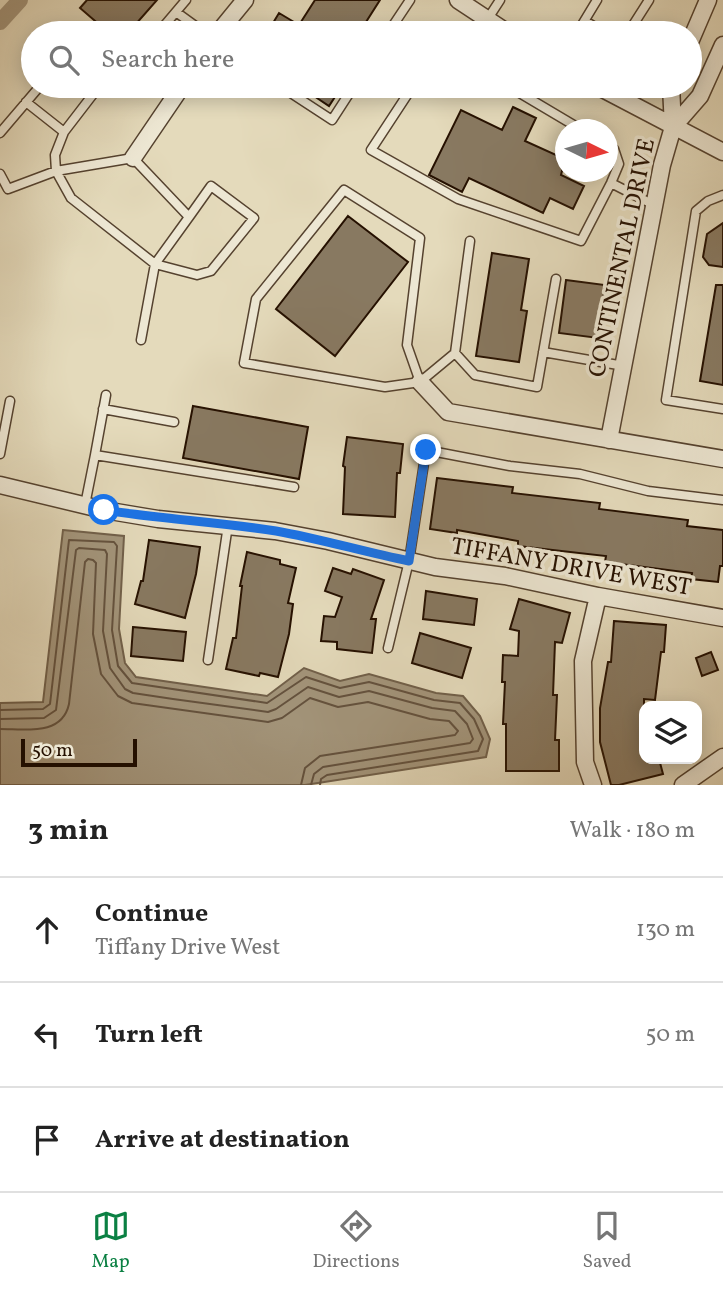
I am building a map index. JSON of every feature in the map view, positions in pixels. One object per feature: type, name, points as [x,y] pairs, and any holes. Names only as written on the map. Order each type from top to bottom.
[{"type":"street","points":[[228,21],[245,0]]},
{"type":"street","points":[[458,0],[487,20]]},
{"type":"street","points":[[699,21],[708,0]]},
{"type":"street","name":"CONTINENTAL DRIVE","points":[[702,92],[723,45]]},
{"type":"street","points":[[133,158],[174,98]]},
{"type":"street","points":[[620,98],[723,152]]},
{"type":"street","name":"CONTINENTAL DRIVE","points":[[671,98],[674,127]]},
{"type":"street","name":"CONTINENTAL DRIVE","points":[[609,440],[662,165],[674,127],[698,98]]},
{"type":"street","points":[[420,382],[448,412],[723,459]]},
{"type":"street","name":"TIFFANY DRIVE WEST","points":[[0,485],[158,519],[228,525],[328,541],[409,561],[505,576],[723,618]]},
{"type":"street","points":[[593,785],[585,762],[583,661],[598,596]]},
{"type":"street","points":[[693,782],[723,757]]},
{"type":"lane","points":[[168,21],[186,0]]},
{"type":"lane","points":[[396,21],[410,0]]},
{"type":"lane","points":[[487,20],[500,0]]},
{"type":"lane","points":[[585,21],[597,0]]},
{"type":"lane","points":[[636,21],[649,0]]},
{"type":"lane","points":[[176,12],[188,21]]},
{"type":"lane","points":[[0,133],[30,98]]},
{"type":"lane","points":[[90,98],[64,132],[55,155],[56,171],[71,198],[155,264],[197,275],[211,271],[254,218],[211,186],[155,264],[141,340]]},
{"type":"lane","points":[[298,98],[331,120],[346,98]]},
{"type":"lane","points":[[405,98],[370,150],[458,199],[581,241],[611,183],[654,205]]},
{"type":"lane","points":[[528,98],[564,119]]},
{"type":"lane","points":[[26,102],[64,132]]},
{"type":"lane","points":[[0,174],[8,189],[56,171],[133,158],[189,217]]},
{"type":"lane","points":[[420,382],[407,345],[420,238],[344,190],[256,299],[244,363],[385,387],[420,382],[455,353],[470,241]]},
{"type":"lane","points":[[723,195],[708,201],[696,211],[666,400],[723,409]]},
{"type":"lane","points":[[455,353],[475,375],[537,387],[555,279]]},
{"type":"lane","points":[[543,352],[624,366]]},
{"type":"lane","points":[[85,505],[106,395]]},
{"type":"lane","points":[[0,454],[10,401]]},
{"type":"lane","points":[[103,409],[174,422]]},
{"type":"lane","points":[[388,648],[409,561],[426,450],[510,466],[580,474],[648,491],[723,499]]},
{"type":"lane","points":[[95,455],[294,487]]},
{"type":"lane","points":[[208,660],[228,525]]},
{"type":"water","points":[[63,530],[124,536],[119,629],[125,663],[136,677],[267,696],[304,668],[340,681],[369,674],[436,693],[463,696],[480,716],[490,739],[486,757],[305,785],[0,785],[0,703],[43,702]]},
{"type":"building","points":[[87,0],[157,0],[139,21],[95,21],[80,8]]},
{"type":"building","points":[[315,0],[380,0],[367,21],[302,21]]},
{"type":"building","points":[[279,13],[292,21],[274,21]]},
{"type":"building","points":[[317,98],[334,98],[329,106]]},
{"type":"building","points":[[513,107],[536,118],[525,141],[555,154],[555,182],[576,182],[584,186],[573,209],[550,198],[543,213],[469,178],[462,192],[429,175],[461,110],[502,130]]},
{"type":"building","points":[[348,216],[408,262],[335,356],[276,309]]},
{"type":"building","points":[[723,223],[723,267],[709,265],[703,257],[707,234]]},
{"type":"building","points":[[492,253],[529,259],[521,310],[527,311],[519,362],[476,356]]},
{"type":"building","points":[[566,280],[605,285],[598,338],[559,333]]},
{"type":"building","points":[[716,285],[723,285],[723,385],[700,381]]},
{"type":"building","points":[[193,406],[308,427],[299,479],[183,458]]},
{"type":"building","points":[[347,437],[403,444],[400,473],[397,473],[395,517],[343,514],[343,466]]},
{"type":"building","points":[[437,478],[513,487],[512,493],[600,503],[599,509],[688,520],[687,526],[723,530],[723,566],[720,566],[718,582],[691,579],[692,573],[605,562],[606,556],[518,546],[518,541],[457,530],[457,533],[430,529]]},
{"type":"building","points":[[149,540],[200,547],[185,618],[135,604],[143,581]]},
{"type":"building","points":[[247,552],[280,560],[280,564],[296,568],[288,603],[293,604],[289,634],[278,677],[226,669],[233,638],[236,638],[240,586]]},
{"type":"building","points":[[333,568],[351,574],[353,569],[384,580],[371,619],[376,619],[372,653],[337,649],[337,642],[321,641],[324,616],[335,617],[342,597],[325,591]]},
{"type":"building","points":[[426,591],[477,599],[474,625],[423,619]]},
{"type":"building","points":[[519,599],[570,613],[562,643],[555,642],[553,695],[557,695],[555,740],[559,740],[559,771],[506,771],[503,655],[518,656],[519,631],[510,629]]},
{"type":"building","points":[[614,621],[666,625],[655,700],[639,701],[639,764],[660,764],[663,774],[611,785],[600,742],[600,708],[608,662],[611,662]]},
{"type":"building","points":[[133,627],[186,632],[183,661],[131,656]]},
{"type":"building","points":[[420,633],[471,648],[462,678],[412,663]]},
{"type":"building","points":[[711,652],[718,670],[702,676],[696,658]]},
{"type":"waterway","points":[[0,22],[20,0]]},
{"type":"route","points":[[104,510],[158,519],[275,531],[409,561],[426,450]]}]
